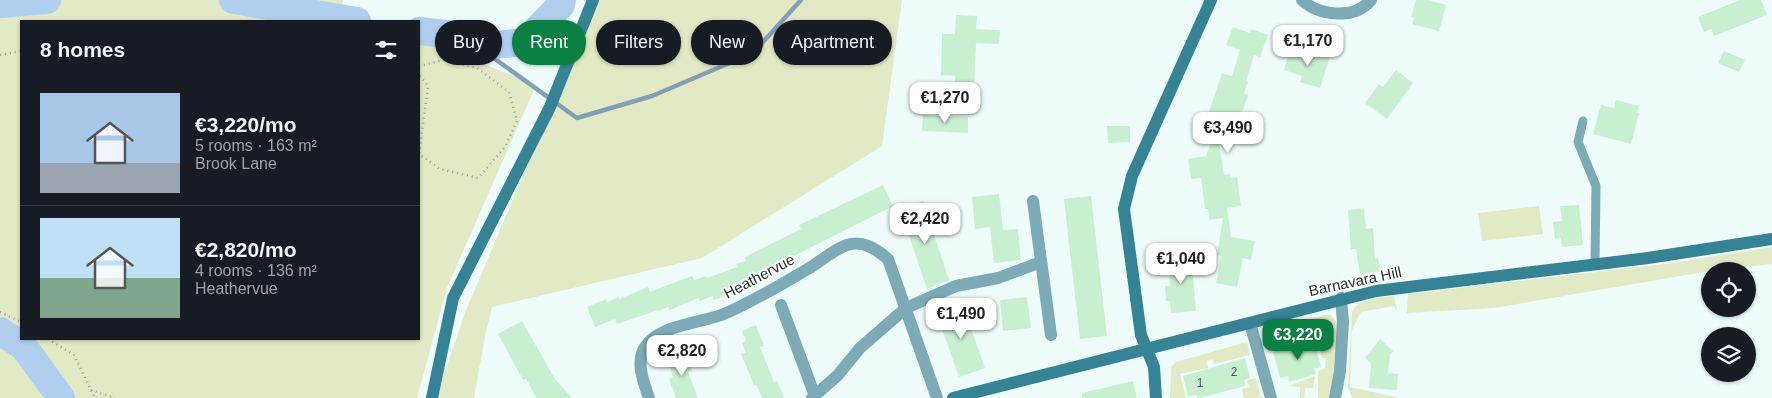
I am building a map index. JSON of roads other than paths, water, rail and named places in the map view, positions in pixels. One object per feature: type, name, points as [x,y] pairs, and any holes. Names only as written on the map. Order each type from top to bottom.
[{"type":"main road","points":[[432,398],[453,298],[550,107],[572,57],[593,0]]},
{"type":"main road","points":[[1156,398],[1154,367],[1141,334],[1124,209],[1132,176],[1211,0]]},
{"type":"main road","name":"Barnavara Hill","points":[[953,398],[1342,298],[1410,286],[1648,258],[1772,239]]},
{"type":"street","points":[[1302,0],[1312,9],[1334,15],[1358,8],[1371,0]]},
{"type":"street","points":[[1033,201],[1050,334]]},
{"type":"street","name":"Heathervue","points":[[649,398],[642,378],[640,360],[645,346],[659,334],[724,314],[787,281],[847,245],[860,243],[877,249],[888,259],[937,398]]},
{"type":"street","points":[[781,305],[813,397],[838,375],[860,348],[906,308],[956,286],[998,278],[1041,262]]},
{"type":"street","points":[[1335,398],[1340,371],[1343,322],[1342,298]]},
{"type":"street","points":[[1250,323],[1271,398]]},
{"type":"lane","points":[[1583,121],[1578,142],[1596,186],[1594,264]]},
{"type":"waterway","points":[[0,4],[47,0]]},
{"type":"waterway","points":[[233,0],[351,20]]},
{"type":"waterway","points":[[420,31],[463,36],[494,45],[525,42],[561,5],[562,0]]},
{"type":"waterway","points":[[502,64],[577,118],[652,96],[753,53],[801,0]]},
{"type":"waterway","points":[[0,331],[24,347],[61,398]]}]
